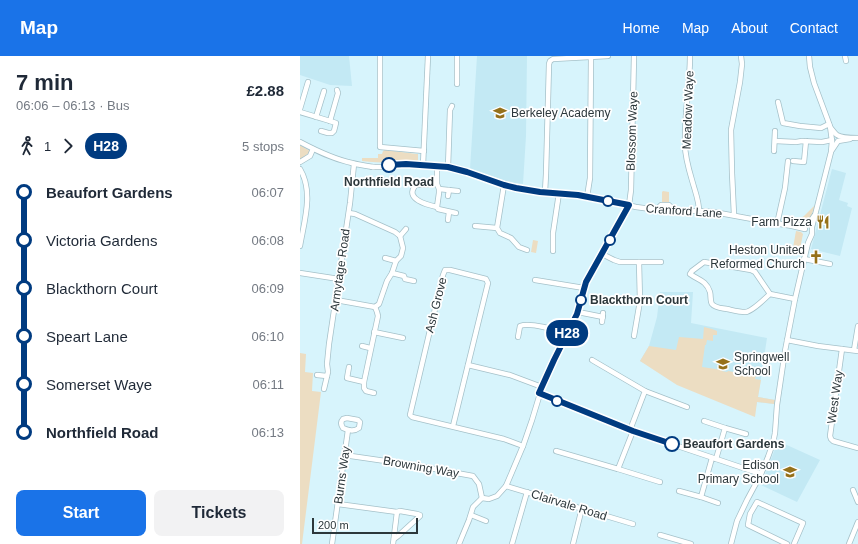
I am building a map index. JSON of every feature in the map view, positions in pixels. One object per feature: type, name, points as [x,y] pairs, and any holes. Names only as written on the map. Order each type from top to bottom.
[{"type":"street","points":[[380,56],[380,147],[424,151]]},
{"type":"street","points":[[423,165],[428,56]]},
{"type":"street","points":[[452,56],[457,56],[457,84]]},
{"type":"street","points":[[545,192],[550,61],[553,59],[608,56]]},
{"type":"street","name":"Blossom Waye","points":[[629,205],[631,190],[634,56]]},
{"type":"street","name":"Meadow Waye","points":[[690,56],[690,73],[686,102],[685,145],[687,164],[696,192],[699,210]]},
{"type":"street","points":[[734,215],[731,130],[740,82],[742,56]]},
{"type":"street","points":[[731,544],[737,521],[761,474],[774,438],[777,405],[787,340],[804,259],[808,243],[811,238],[809,228],[820,199],[835,139],[813,78],[809,56]]},
{"type":"street","points":[[587,197],[590,178],[591,57]]},
{"type":"street","points":[[300,108],[308,82]]},
{"type":"street","points":[[330,121],[338,93],[337,90]]},
{"type":"street","points":[[316,117],[324,91]]},
{"type":"street","points":[[778,102],[784,122],[800,126],[821,128],[830,125]]},
{"type":"street","points":[[448,167],[450,110],[452,106]]},
{"type":"street","points":[[300,112],[336,123],[332,133],[321,131]]},
{"type":"street","points":[[774,151],[776,131]]},
{"type":"street","points":[[775,141],[822,142],[835,139],[858,138]]},
{"type":"street","points":[[793,161],[804,162],[806,141]]},
{"type":"street","name":"Cranford Lane","points":[[300,142],[330,157],[354,164],[372,167],[388,167],[391,165],[406,164],[448,167],[516,188],[587,197],[658,210],[661,205],[669,205],[674,211],[699,210],[778,224],[792,226],[800,225],[809,228]]},
{"type":"street","points":[[300,162],[310,156],[313,149]]},
{"type":"street","points":[[778,224],[788,162]]},
{"type":"street","name":"Armytage Road","points":[[324,389],[327,376],[329,344],[354,164]]},
{"type":"street","points":[[437,166],[437,184],[439,189],[437,207]]},
{"type":"street","points":[[300,169],[307,189],[306,208],[300,246]]},
{"type":"street","points":[[437,184],[416,185],[412,194],[416,199],[428,205],[456,213]]},
{"type":"street","points":[[504,185],[497,228],[500,233],[511,238],[519,247],[527,250]]},
{"type":"street","points":[[439,189],[458,191]]},
{"type":"street","points":[[448,196],[449,190]]},
{"type":"street","points":[[553,251],[553,233],[559,193]]},
{"type":"street","points":[[459,544],[473,507],[482,498],[489,499],[497,496],[506,486],[523,446],[539,393],[578,312],[586,282],[629,205]]},
{"type":"street","points":[[300,208],[306,208]]},
{"type":"street","points":[[448,220],[449,212]]},
{"type":"street","points":[[348,213],[355,214],[395,232],[400,236],[403,248],[401,256],[396,261],[379,304],[375,307]]},
{"type":"street","points":[[475,226],[497,228]]},
{"type":"street","points":[[400,236],[406,229]]},
{"type":"street","points":[[602,254],[620,262],[662,262]]},
{"type":"street","points":[[385,258],[396,261]]},
{"type":"street","points":[[804,259],[830,264]]},
{"type":"street","points":[[634,336],[640,300],[639,262]]},
{"type":"street","points":[[770,294],[746,312],[718,307],[713,305],[711,302],[711,294],[703,281],[690,274],[702,262],[751,270],[755,272],[770,294],[795,299]]},
{"type":"street","name":"Ash Grove","points":[[453,426],[488,283],[486,279],[445,270],[410,415],[412,417],[504,439],[523,446]]},
{"type":"street","points":[[300,273],[339,278]]},
{"type":"street","points":[[392,273],[404,276],[405,279],[414,281]]},
{"type":"street","points":[[535,280],[584,288]]},
{"type":"street","points":[[336,300],[375,307]]},
{"type":"street","points":[[374,393],[366,391],[364,382],[378,316],[375,307]]},
{"type":"street","points":[[578,312],[603,317]]},
{"type":"street","points":[[518,337],[520,326],[524,325],[567,334]]},
{"type":"street","points":[[787,340],[856,351],[858,326]]},
{"type":"street","points":[[374,332],[403,338]]},
{"type":"street","points":[[362,346],[370,348]]},
{"type":"street","name":"West Way","points":[[842,349],[830,436],[833,441],[858,448]]},
{"type":"street","points":[[592,360],[645,391],[687,407]]},
{"type":"street","points":[[468,365],[510,374],[542,386]]},
{"type":"street","points":[[349,367],[347,378],[364,382]]},
{"type":"street","points":[[317,375],[327,376]]},
{"type":"street","points":[[618,469],[645,391]]},
{"type":"street","points":[[539,393],[631,431],[761,474]]},
{"type":"street","points":[[704,421],[746,434]]},
{"type":"street","points":[[701,497],[725,428]]},
{"type":"street","name":"Burns Way","points":[[332,544],[348,430]]},
{"type":"street","points":[[556,451],[660,482]]},
{"type":"street","name":"Browning Way","points":[[344,455],[420,466],[473,476],[479,484],[482,498]]},
{"type":"street","name":"Clairvale Road","points":[[506,486],[633,524]]},
{"type":"street","points":[[853,490],[858,502]]},
{"type":"street","points":[[679,491],[718,503]]},
{"type":"street","points":[[512,544],[527,492]]},
{"type":"street","points":[[787,544],[748,525],[750,514],[757,502],[803,523],[794,544]]},
{"type":"street","points":[[338,504],[396,512],[400,511],[420,515],[393,542]]},
{"type":"street","points":[[573,544],[582,508]]},
{"type":"street","points":[[742,510],[750,514]]},
{"type":"street","points":[[393,542],[396,512]]},
{"type":"street","points":[[470,515],[486,521]]},
{"type":"street","points":[[849,544],[858,522]]},
{"type":"street","points":[[660,535],[691,544]]},
{"type":"shaded area","points":[[300,56],[349,56],[352,86],[330,85],[300,75]]},
{"type":"shaded area","name":"Berkeley Academy","points":[[477,56],[527,56],[526,136],[523,184],[508,182],[470,169]]},
{"type":"shaded area","points":[[300,145],[310,151],[300,160]]},
{"type":"shaded area","points":[[385,150],[418,154],[418,160],[396,162],[362,161],[362,158],[378,158],[378,154],[382,154]]},
{"type":"shaded area","points":[[832,169],[846,173],[839,200],[848,203],[847,206],[852,208],[840,256],[811,249]]},
{"type":"shaded area","points":[[663,191],[669,192],[669,202],[662,202]]},
{"type":"shaded area","points":[[815,205],[807,222],[795,222],[804,216]]},
{"type":"shaded area","points":[[796,231],[803,234],[799,254],[792,253]]},
{"type":"shaded area","points":[[533,240],[538,241],[536,253],[531,252]]},
{"type":"shaded area","name":"Springwell School","points":[[660,292],[693,292],[691,323],[767,338],[758,397],[775,400],[774,404],[757,402],[755,412],[738,409],[640,361],[649,346],[657,317]]},
{"type":"shaded area","points":[[704,327],[717,331],[717,335],[713,335],[713,341],[707,340],[702,367],[756,376],[755,379],[761,380],[758,397],[775,400],[774,404],[757,402],[755,417],[677,385],[640,361],[649,346],[676,350],[679,337],[703,339]]},
{"type":"shaded area","points":[[300,353],[306,354],[305,372],[313,373],[312,391],[321,392],[302,544],[300,544]]},
{"type":"shaded area","name":"Edison Primary School","points":[[778,441],[820,460],[797,502],[761,485]]},
{"type":"bus line","name":"H28","points":[[389,165],[406,164],[448,167],[516,188],[540,192],[578,195],[629,205],[586,282],[577,314],[539,393],[633,431],[672,444]]},
{"type":"place","name":"Berkeley Academy","points":[[500,113]]},
{"type":"place","name":"Northfield Road","points":[[389,165]]},
{"type":"place","name":"Farm Pizza","points":[[823,222]]},
{"type":"place","name":"Heston United Reformed Church","points":[[816,257]]},
{"type":"place","name":"Blackthorn Court","points":[[581,300]]},
{"type":"place","name":"Springwell School","points":[[723,364]]},
{"type":"place","name":"Beaufort Gardens","points":[[672,444]]},
{"type":"place","name":"Edison Primary School","points":[[790,472]]}]
